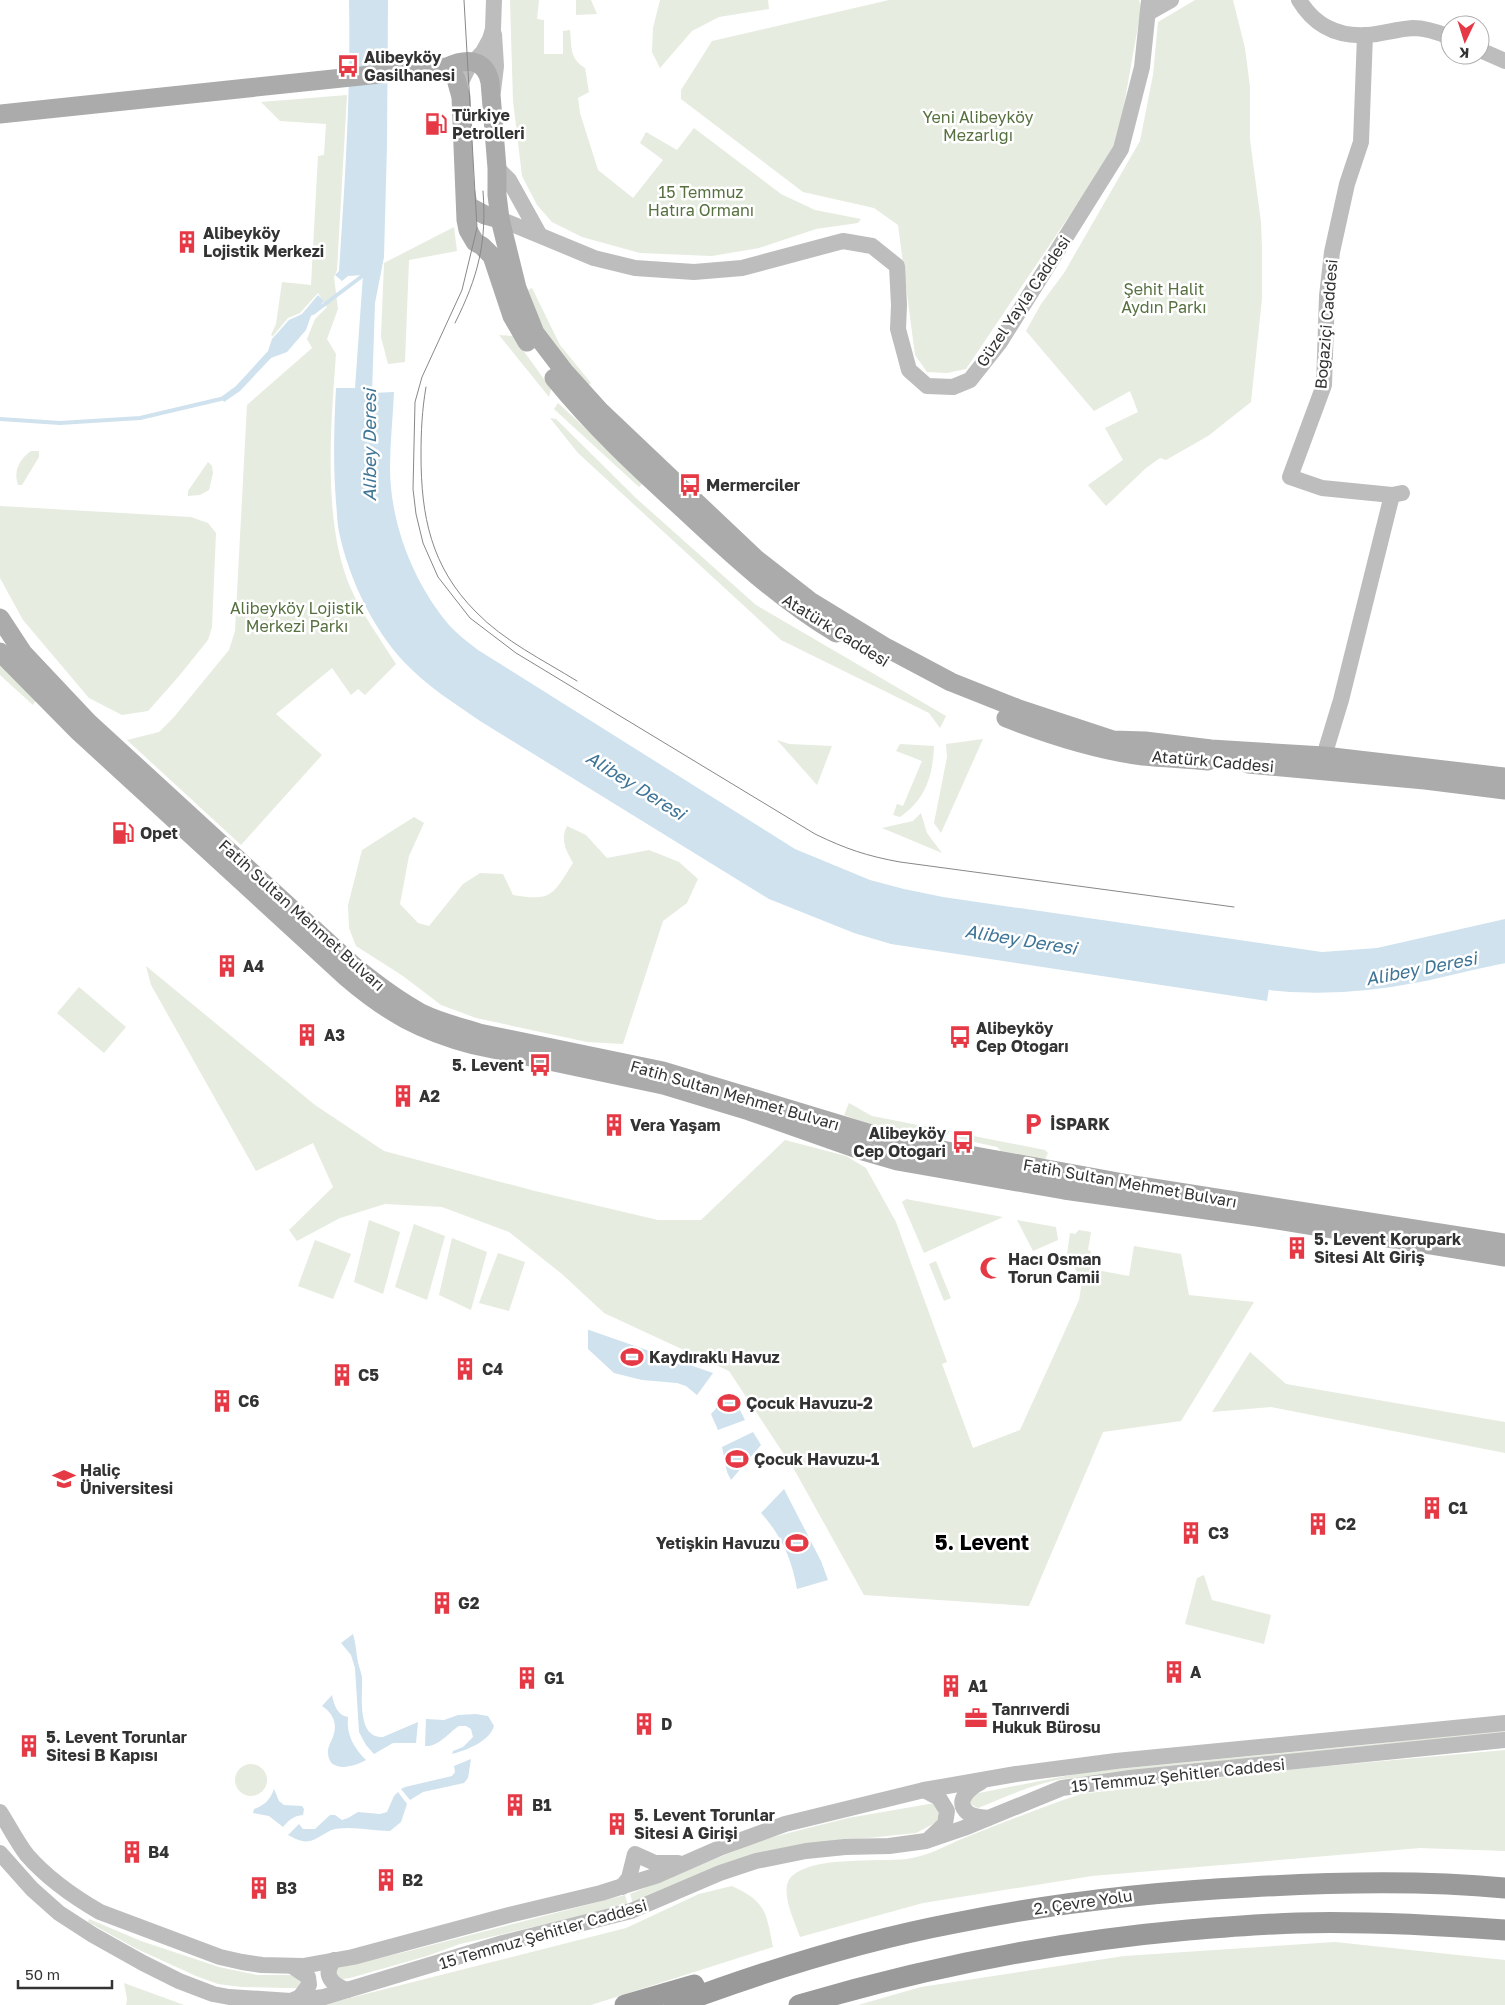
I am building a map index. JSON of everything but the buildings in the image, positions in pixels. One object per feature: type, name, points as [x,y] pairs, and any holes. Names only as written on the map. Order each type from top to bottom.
[{"type":"highway","name":"2. Çevre Yolu","points":[[674,2005],[835,1952],[912,1932],[1008,1913],[1104,1898],[1170,1891],[1354,1882],[1505,1888]]},
{"type":"highway","points":[[799,2005],[891,1979],[954,1964],[1038,1948],[1133,1935],[1297,1923],[1375,1923],[1505,1930]]},
{"type":"highway","points":[[625,2005],[704,1982],[748,1980]]},
{"type":"main road","name":"Atatürk Caddesi","points":[[492,97],[496,66],[493,29],[494,0]]},
{"type":"main road","points":[[1148,6],[1171,0]]},
{"type":"main road","points":[[1299,0],[1307,13],[1324,27],[1344,33],[1365,35],[1414,28],[1440,34]]},
{"type":"main road","name":"Güzel Yayla Caddesi","points":[[539,234],[594,258],[636,268],[694,272],[742,268],[843,242],[872,246],[897,266],[898,329],[909,370],[927,386],[953,387],[970,380],[994,350],[1121,149],[1142,67],[1148,6]]},
{"type":"main road","name":"Atatürk Caddesi","points":[[459,86],[468,68],[486,49],[493,29]]},
{"type":"main road","name":"Boğaziçi Caddesi","points":[[1322,763],[1397,494],[1322,488],[1290,477],[1324,385],[1326,296],[1332,252],[1348,184],[1361,142],[1365,35]]},
{"type":"main road","points":[[1490,54],[1505,61]]},
{"type":"main road","name":"Atatürk Caddesi","points":[[474,62],[481,64],[488,73],[498,168],[497,195],[500,219],[517,288],[528,318],[544,346],[601,412],[755,558],[810,601],[878,644],[922,668],[967,689],[1019,709],[1113,740],[1144,748],[1505,777]]},
{"type":"main road","points":[[0,114],[117,101],[149,100],[343,77],[447,67],[458,63],[474,62]]},
{"type":"main road","name":"Atatürk Caddesi","points":[[447,67],[459,86],[468,230],[475,242],[492,256],[512,316],[529,346],[542,364],[596,426],[764,583],[809,617],[861,648],[959,698],[1046,733],[1117,751],[1144,748]]},
{"type":"main road","points":[[0,125],[104,112],[133,107],[149,100]]},
{"type":"main road","points":[[498,168],[509,180],[539,234]]},
{"type":"main road","points":[[464,187],[468,206],[485,215],[539,234]]},
{"type":"main road","name":"Fatih Sultan Mehmet Bulvarı","points":[[0,618],[23,653],[88,722],[355,967],[394,997],[422,1014],[479,1033],[624,1062],[682,1076],[898,1142],[1051,1170],[1227,1206],[1505,1257]]},
{"type":"main road","name":"Fatih Sultan Mehmet Bulvarı","points":[[0,652],[79,732],[366,995],[396,1015],[444,1037],[663,1085],[749,1111],[880,1157],[1064,1190],[1227,1206],[1505,1243]]},
{"type":"main road","name":"Atatürk Caddesi","points":[[1322,763],[1505,790]]},
{"type":"main road","points":[[974,1175],[991,1172],[1040,1177],[1051,1170]]},
{"type":"main road","name":"15 Temmuz Şehitler Caddesi","points":[[0,1812],[26,1854],[41,1869],[83,1903],[100,1912],[220,1957],[262,1965],[303,1966],[424,1939],[509,1915],[622,1887],[647,1879],[722,1847],[785,1824],[924,1790],[1116,1761],[1505,1724]]},
{"type":"main road","name":"15 Temmuz Şehitler Caddesi","points":[[0,1854],[32,1889],[59,1913],[93,1935],[143,1963],[179,1981],[213,1994],[229,1997],[291,2001],[324,1997],[495,1945],[631,1912],[720,1873],[756,1861],[806,1851],[897,1845],[926,1841],[964,1828],[1062,1788],[1090,1782],[1505,1740]]},
{"type":"main road","points":[[986,1780],[970,1788],[963,1800],[964,1808],[968,1813],[988,1818]]},
{"type":"main road","points":[[924,1790],[939,1798],[947,1811],[945,1824],[926,1841]]},
{"type":"main road","points":[[622,1887],[629,1878],[635,1854],[655,1863],[685,1863]]},
{"type":"main road","points":[[334,1960],[330,1965],[328,1975],[331,1981],[338,1987],[347,1990]]},
{"type":"main road","points":[[291,2001],[300,1997],[309,1985],[308,1977],[292,1966]]},
{"type":"green space","name":"15 Temmuz Hatıra Ormanı","points":[[510,0],[539,0],[537,19],[544,20],[544,54],[563,54],[563,31],[570,30],[571,47],[574,56],[585,68],[589,92],[578,98],[580,113],[598,170],[633,198],[663,160],[640,143],[646,132],[677,150],[694,128],[781,194],[815,210],[861,219],[858,223],[816,229],[759,248],[712,256],[640,253],[582,237],[552,222],[537,205],[522,176],[513,101]]},
{"type":"green space","points":[[576,0],[591,0],[597,14],[576,15]]},
{"type":"green space","points":[[660,0],[768,0],[769,9],[719,17],[692,31],[660,68],[652,52],[653,28]]},
{"type":"green space","name":"Yeni Alibeyköy Mezarlığı","points":[[889,0],[1139,0],[1141,9],[1117,145],[966,369],[947,373],[927,372],[915,355],[898,225],[874,208],[803,192],[681,99],[681,90],[712,41]]},
{"type":"green space","name":"Şehit Halit Aydın Parkı","points":[[1195,0],[1233,0],[1245,48],[1250,87],[1250,140],[1261,222],[1262,248],[1262,299],[1251,402],[1208,436],[1166,460],[1160,458],[1146,468],[1106,506],[1088,485],[1123,460],[1105,428],[1138,412],[1130,391],[1094,411],[1026,331],[1041,304],[1064,273],[1140,141],[1153,75],[1158,22]]},
{"type":"green space","name":"Alibeyköy Lojistik Merkezi Parkı","points":[[347,95],[337,270],[334,277],[338,309],[327,339],[336,354],[331,442],[332,505],[342,563],[351,589],[366,617],[396,664],[365,695],[358,689],[351,695],[332,668],[276,714],[322,755],[241,845],[127,740],[159,732],[174,717],[229,650],[235,631],[247,405],[312,348],[307,339],[315,319],[327,307],[318,293],[300,313],[288,318],[273,336],[271,335],[276,324],[282,282],[311,285],[318,156],[324,155],[326,124],[280,121],[261,102]]},
{"type":"green space","points":[[454,227],[457,251],[409,260],[405,362],[388,364],[381,337],[384,263]]},
{"type":"green space","points":[[532,288],[560,345],[591,383],[587,386],[545,335],[528,290]]},
{"type":"green space","points":[[499,335],[513,336],[551,389],[549,397]]},
{"type":"green space","points":[[558,403],[644,482],[639,487],[554,409]]},
{"type":"green space","points":[[550,418],[556,419],[637,499],[756,605],[946,716],[940,728],[929,713],[781,640],[578,453]]},
{"type":"green space","points":[[31,451],[39,451],[39,457],[22,485],[18,485],[16,474],[18,465]]},
{"type":"green space","points":[[208,462],[212,466],[213,473],[209,490],[200,495],[188,496],[188,491]]},
{"type":"green space","points":[[0,506],[191,517],[208,523],[216,533],[212,627],[208,640],[148,711],[122,715],[89,698],[23,620],[0,578]]},
{"type":"green space","points":[[0,664],[37,698],[33,705],[0,675]]},
{"type":"green space","points":[[983,739],[941,833],[934,823],[947,757],[946,744]]},
{"type":"green space","points":[[777,740],[789,744],[832,746],[817,785]]},
{"type":"green space","points":[[900,744],[934,746],[932,767],[926,786],[916,802],[900,817],[893,815],[897,804],[903,806],[922,761],[896,751]]},
{"type":"green space","points":[[921,813],[927,833],[942,853],[882,828],[913,821]]},
{"type":"green space","points":[[414,817],[424,823],[409,856],[400,904],[418,923],[429,926],[463,884],[480,873],[503,874],[513,895],[526,897],[544,896],[556,889],[573,863],[564,840],[567,826],[586,835],[607,858],[649,850],[679,862],[698,879],[687,903],[663,921],[623,1044],[587,1042],[476,1018],[441,1005],[403,976],[356,946],[349,928],[348,905],[362,850]]},
{"type":"green space","points":[[146,966],[315,1105],[384,1151],[535,1191],[658,1220],[701,1220],[785,1140],[846,1156],[866,1168],[896,1222],[947,1362],[942,1364],[973,1448],[1020,1430],[1079,1300],[1082,1281],[1067,1254],[1070,1233],[1075,1234],[1079,1230],[1091,1232],[1088,1250],[1091,1251],[1089,1262],[1092,1263],[1091,1269],[1129,1276],[1134,1246],[1181,1254],[1189,1295],[1254,1302],[1181,1421],[1103,1432],[1029,1606],[864,1595],[795,1471],[729,1371],[604,1313],[562,1274],[509,1232],[442,1207],[385,1204],[340,1218],[297,1241],[289,1230],[333,1187],[313,1143],[256,1171],[151,985]]},
{"type":"green space","points":[[79,987],[126,1027],[104,1053],[57,1013]]},
{"type":"green space","points":[[849,1103],[872,1116],[950,1131],[946,1136],[945,1142],[894,1131],[844,1115]]},
{"type":"green space","points":[[955,1132],[1045,1150],[1048,1153],[1045,1160],[1003,1153],[997,1147],[956,1138]]},
{"type":"green space","points":[[906,1199],[1003,1217],[924,1253],[902,1202]]},
{"type":"green space","points":[[369,1220],[400,1232],[383,1294],[354,1282]]},
{"type":"green space","points":[[1017,1220],[1056,1227],[1058,1240],[1033,1251]]},
{"type":"green space","points":[[414,1224],[445,1236],[427,1300],[395,1287]]},
{"type":"green space","points":[[452,1238],[487,1252],[471,1310],[439,1295]]},
{"type":"green space","points":[[315,1240],[351,1254],[333,1299],[298,1286]]},
{"type":"green space","points":[[498,1253],[525,1262],[509,1311],[479,1303]]},
{"type":"green space","points":[[936,1261],[951,1298],[944,1301],[929,1264]]},
{"type":"green space","points":[[1250,1352],[1286,1384],[1505,1422],[1505,1453],[1271,1407],[1212,1412]]},
{"type":"green space","points":[[1204,1575],[1212,1600],[1271,1615],[1264,1644],[1185,1624],[1197,1578]]},
{"type":"green space","points":[[1505,1729],[1505,1734],[1062,1779],[1032,1787],[978,1808],[970,1804],[970,1797],[974,1794],[1086,1772],[1376,1744]]},
{"type":"green space","points":[[1505,1750],[1505,1851],[1420,1848],[1092,1876],[923,1903],[800,1937],[787,1897],[788,1882],[792,1876],[815,1865],[846,1861],[907,1859],[922,1856],[1022,1815],[1081,1794],[1284,1770]]},
{"type":"green space","points":[[251,1764],[257,1765],[262,1769],[266,1774],[266,1786],[262,1791],[257,1795],[251,1796],[245,1795],[240,1791],[236,1786],[235,1780],[236,1774],[240,1769],[245,1765]]},
{"type":"green space","points":[[935,1804],[937,1808],[937,1822],[916,1833],[810,1844],[633,1904],[630,1894],[761,1840],[848,1818]]},
{"type":"green space","points":[[732,1886],[759,1903],[769,1925],[773,1947],[591,2005],[322,2005],[626,1928],[699,1894]]},
{"type":"green space","points":[[625,1895],[628,1905],[460,1944],[427,1956],[350,1978],[343,1979],[337,1977],[336,1969],[341,1967]]},
{"type":"green space","points":[[89,1919],[141,1941],[219,1967],[257,1975],[296,1975],[299,1976],[301,1984],[297,1988],[287,1988],[241,1987],[218,1984],[137,1949],[88,1922]]},
{"type":"green space","points":[[1335,1942],[1505,1960],[1505,2005],[858,2005],[921,1987],[1124,1956]]},
{"type":"green space","points":[[124,1983],[184,2005],[126,2005],[127,1999]]},
{"type":"water","points":[[349,0],[388,0],[384,257],[375,303],[372,393],[394,392],[390,458],[391,488],[399,530],[406,551],[436,608],[449,625],[463,638],[478,650],[795,849],[870,880],[943,897],[1322,952],[1377,948],[1505,919],[1505,945],[1362,971],[1315,974],[1272,969],[1267,1001],[891,944],[854,933],[769,899],[480,721],[422,679],[393,649],[363,602],[343,549],[338,524],[334,459],[336,388],[355,388],[363,275],[348,276],[342,281],[335,275],[339,271],[345,170],[349,68]]},
{"type":"water","points":[[318,295],[324,301],[311,316],[306,330],[287,352],[271,358],[240,391],[224,402],[221,397],[236,386],[268,351],[272,339],[289,320],[302,314]]},
{"type":"water","name":"Kaydıraklı Havuz","points":[[588,1330],[713,1373],[697,1395],[686,1386],[677,1383],[642,1380],[614,1373],[588,1349]]},
{"type":"water","name":"Çocuk Havuzu-2","points":[[731,1392],[745,1420],[718,1430],[711,1414]]},
{"type":"water","name":"Çocuk Havuzu-1","points":[[753,1432],[761,1445],[731,1480],[727,1472],[722,1447]]},
{"type":"water","name":"Yetişkin Havuzu","points":[[784,1489],[821,1561],[828,1580],[797,1589],[785,1548],[761,1513]]},
{"type":"water","points":[[353,1634],[362,1677],[363,1714],[368,1731],[383,1737],[418,1722],[416,1743],[393,1743],[374,1754],[366,1745],[359,1732],[355,1668],[351,1655],[341,1643]]},
{"type":"water","points":[[332,1695],[339,1712],[348,1717],[348,1730],[352,1741],[366,1760],[361,1763],[342,1767],[332,1764],[329,1759],[328,1750],[333,1737],[335,1723],[332,1715],[322,1706]]},
{"type":"water","points":[[476,1714],[488,1716],[494,1726],[482,1741],[452,1754],[453,1751],[463,1747],[473,1737],[471,1729],[466,1726],[459,1726],[439,1742],[425,1746],[426,1719],[444,1720],[458,1715]]},
{"type":"water","points":[[471,1759],[468,1778],[464,1783],[423,1792],[410,1800],[401,1789],[452,1776],[455,1772],[454,1766]]},
{"type":"water","points":[[274,1789],[279,1801],[284,1805],[302,1806],[304,1809],[303,1815],[296,1816],[283,1827],[269,1816],[253,1813],[254,1809],[267,1802]]},
{"type":"water","points":[[398,1792],[407,1804],[401,1822],[390,1831],[349,1828],[335,1829],[307,1841],[298,1840],[288,1835],[299,1824],[303,1829],[315,1829],[330,1815],[335,1815],[342,1820],[358,1812],[380,1814],[387,1812],[394,1796]]},
{"type":"waterway","points":[[313,313],[365,274]]},
{"type":"waterway","points":[[0,419],[60,423],[140,418],[225,398]]},
{"type":"waterway","name":"Alibey Deresi","points":[[1240,974],[1285,981],[1352,981],[1419,971],[1505,952]]},
{"type":"tram line","points":[[464,0],[477,228],[462,290],[422,377],[415,402],[413,489],[416,514],[423,543],[438,577],[470,618],[516,653],[815,834],[847,848],[900,862],[1234,907]]},
{"type":"tram line","points":[[455,323],[470,290],[479,259],[484,227],[483,191]]},
{"type":"tram line","points":[[426,387],[421,455],[423,499],[432,540],[448,577],[476,612],[499,632],[524,650],[577,681]]},
{"type":"place","name":"Alibeyköy Gasilhanesi","points":[[348,66]]},
{"type":"place","name":"Türkiye Petrolleri","points":[[436,124]]},
{"type":"place","name":"Alibeyköy Lojistik Merkezi","points":[[187,242]]},
{"type":"place","name":"Mermerciler","points":[[690,485]]},
{"type":"place","name":"Opet","points":[[123,833]]},
{"type":"place","name":"A4","points":[[227,966]]},
{"type":"place","name":"A3","points":[[307,1035]]},
{"type":"place","name":"Alibeyköy Cep Otogarı","points":[[960,1037]]},
{"type":"place","name":"5. Levent","points":[[540,1065]]},
{"type":"place","name":"A2","points":[[403,1096]]},
{"type":"place","name":"İSPARK","points":[[1033,1124]]},
{"type":"place","name":"Vera Yaşam","points":[[614,1125]]},
{"type":"place","name":"Alibeyköy Cep Otogari","points":[[963,1142]]},
{"type":"place","name":"5. Levent Korupark Sitesi Alt Giriş","points":[[1297,1248]]},
{"type":"place","name":"Hacı Osman Torun Camii","points":[[991,1268]]},
{"type":"place","name":"Kaydıraklı Havuz","points":[[632,1357]]},
{"type":"place","name":"C4","points":[[465,1369]]},
{"type":"place","name":"C5","points":[[342,1375]]},
{"type":"place","name":"C6","points":[[222,1401]]},
{"type":"place","name":"Çocuk Havuzu-2","points":[[729,1403]]},
{"type":"place","name":"Çocuk Havuzu-1","points":[[737,1459]]},
{"type":"place","name":"Haliç Üniversitesi","points":[[64,1479]]},
{"type":"place","name":"C1","points":[[1432,1508]]},
{"type":"place","name":"C2","points":[[1318,1524]]},
{"type":"place","name":"C3","points":[[1191,1533]]},
{"type":"place","name":"Yetişkin Havuzu","points":[[797,1543]]},
{"type":"place","name":"G2","points":[[442,1603]]},
{"type":"place","name":"A","points":[[1174,1672]]},
{"type":"place","name":"G1","points":[[527,1678]]},
{"type":"place","name":"A1","points":[[951,1686]]},
{"type":"place","name":"Tanrıverdi Hukuk Bürosu","points":[[976,1718]]},
{"type":"place","name":"D","points":[[644,1724]]},
{"type":"place","name":"5. Levent Torunlar Sitesi B Kapısı","points":[[29,1746]]},
{"type":"place","name":"B1","points":[[515,1805]]},
{"type":"place","name":"5. Levent Torunlar Sitesi A Girişi","points":[[617,1824]]},
{"type":"place","name":"B4","points":[[132,1852]]},
{"type":"place","name":"B2","points":[[386,1880]]},
{"type":"place","name":"B3","points":[[259,1888]]},
{"type":"district","name":"5. Levent","points":[[982,1542]]}]
